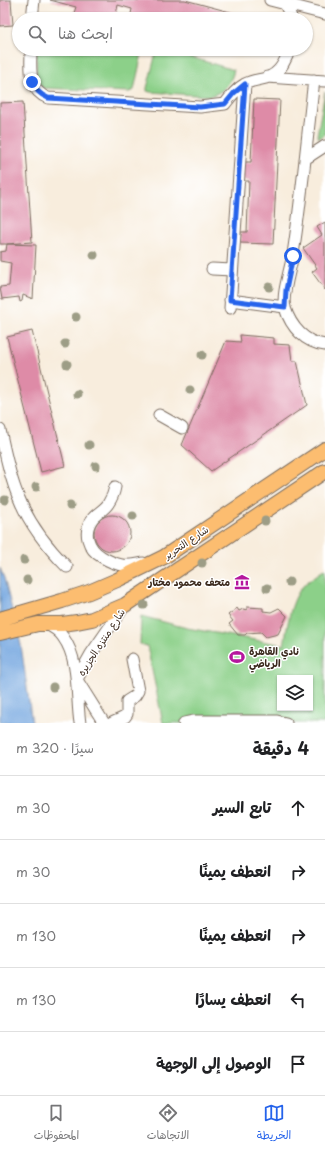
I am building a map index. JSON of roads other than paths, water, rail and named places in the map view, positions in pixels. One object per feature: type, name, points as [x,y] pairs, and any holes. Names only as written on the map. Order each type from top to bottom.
[{"type":"main road","name":"شارع التحرير","points":[[0,619],[34,610],[89,592],[164,557],[325,449]]},
{"type":"main road","name":"شارع التحرير","points":[[0,633],[42,624],[62,624],[92,619],[125,605],[325,471]]},
{"type":"street","points":[[33,12],[34,0]]},
{"type":"street","points":[[270,0],[320,12]]},
{"type":"street","points":[[285,4],[289,12]]},
{"type":"street","points":[[31,56],[32,82],[40,95],[48,98],[187,107],[213,106],[225,104],[234,93],[245,84],[256,79],[325,80]]},
{"type":"street","points":[[267,78],[277,71],[285,62],[287,56]]},
{"type":"street","points":[[314,80],[293,256],[286,290],[285,307],[293,325],[305,338],[325,345]]},
{"type":"street","points":[[245,84],[230,304],[285,307]]},
{"type":"street","points":[[305,159],[325,146]]},
{"type":"street","points":[[212,269],[232,270]]},
{"type":"street","points":[[159,416],[182,428]]},
{"type":"street","points":[[0,430],[17,496],[30,522],[46,546],[66,567]]},
{"type":"street","points":[[115,487],[113,496],[108,505],[93,517],[88,524],[86,533],[88,542],[98,555],[113,563],[130,566],[164,557]]},
{"type":"street","name":"شارع منتزه الجزيره","points":[[77,679],[95,647],[125,605]]},
{"type":"street","name":"شارع منتزه الجزيره","points":[[42,624],[56,629],[69,647],[77,679],[80,723]]},
{"type":"street","points":[[112,723],[125,717],[127,714],[127,701],[135,696],[138,691],[132,659]]},
{"type":"street","points":[[77,679],[104,723]]},
{"type":"street","points":[[184,723],[194,721],[277,721],[286,723]]},
{"type":"water","points":[[0,568],[4,578],[21,645],[32,723],[0,723]]},
{"type":"place","name":"متحف محمود مختار","points":[[242,582]]},
{"type":"place","name":"نادي القاهرة الرياضي","points":[[237,657]]}]
